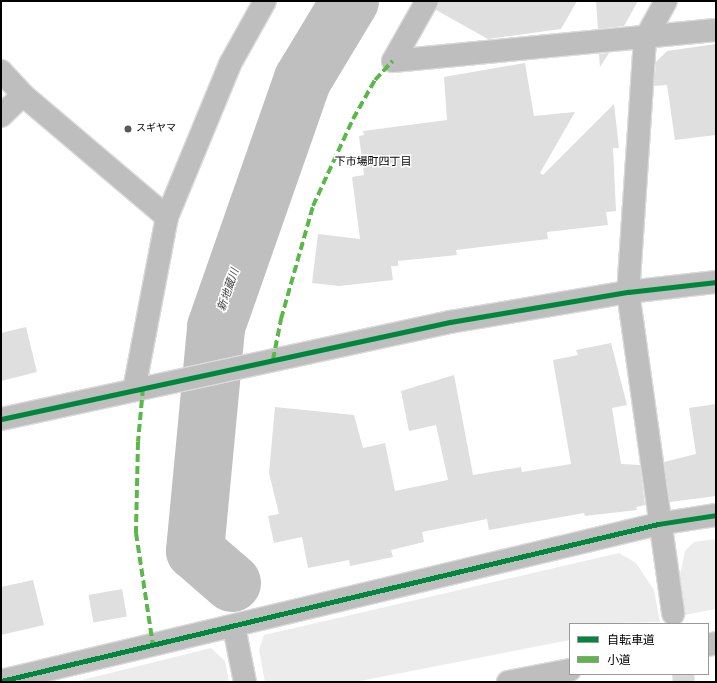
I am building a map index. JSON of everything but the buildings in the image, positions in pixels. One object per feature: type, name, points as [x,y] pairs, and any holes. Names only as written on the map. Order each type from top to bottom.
[{"type":"main road","points":[[144,388],[167,217],[230,64],[265,1]]},
{"type":"main road","points":[[428,1],[393,61],[645,39],[716,30]]},
{"type":"main road","points":[[666,1],[645,39],[628,292],[658,524],[673,614]]},
{"type":"main road","points":[[1,71],[23,95],[167,217]]},
{"type":"main road","points":[[1,116],[23,95]]},
{"type":"main road","points":[[1,419],[450,322],[628,292],[716,282]]},
{"type":"main road","points":[[1,681],[234,627],[658,524],[716,515]]},
{"type":"main road","points":[[234,627],[245,682]]},
{"type":"main road","points":[[508,682],[569,670]]},
{"type":"shaded area","points":[[716,539],[716,609],[684,615],[680,574],[685,551],[694,542]]},
{"type":"shaded area","points":[[619,553],[636,563],[654,590],[660,622],[569,623],[569,640],[355,682],[265,682],[259,650],[264,635]]},
{"type":"shaded area","points":[[211,648],[225,661],[229,682],[74,682]]},
{"type":"waterway","name":"新地蔵川","points":[[232,583],[195,551],[216,327],[303,79],[350,1]]},
{"type":"tunnel","points":[[683,675],[684,682]]},
{"type":"marked path","points":[[273,360],[281,319],[313,206],[353,119],[375,80],[393,61]]},
{"type":"marked path","points":[[143,388],[138,442],[136,533],[153,645]]},
{"type":"cycle path","points":[[1,419],[450,322],[628,292],[716,282]]},
{"type":"cycle path","points":[[1,681],[658,524],[716,515]]},
{"type":"place","name":"スギヤマ","points":[[128,129]]},
{"type":"district","name":"下市場町四丁目","points":[[373,162]]}]
